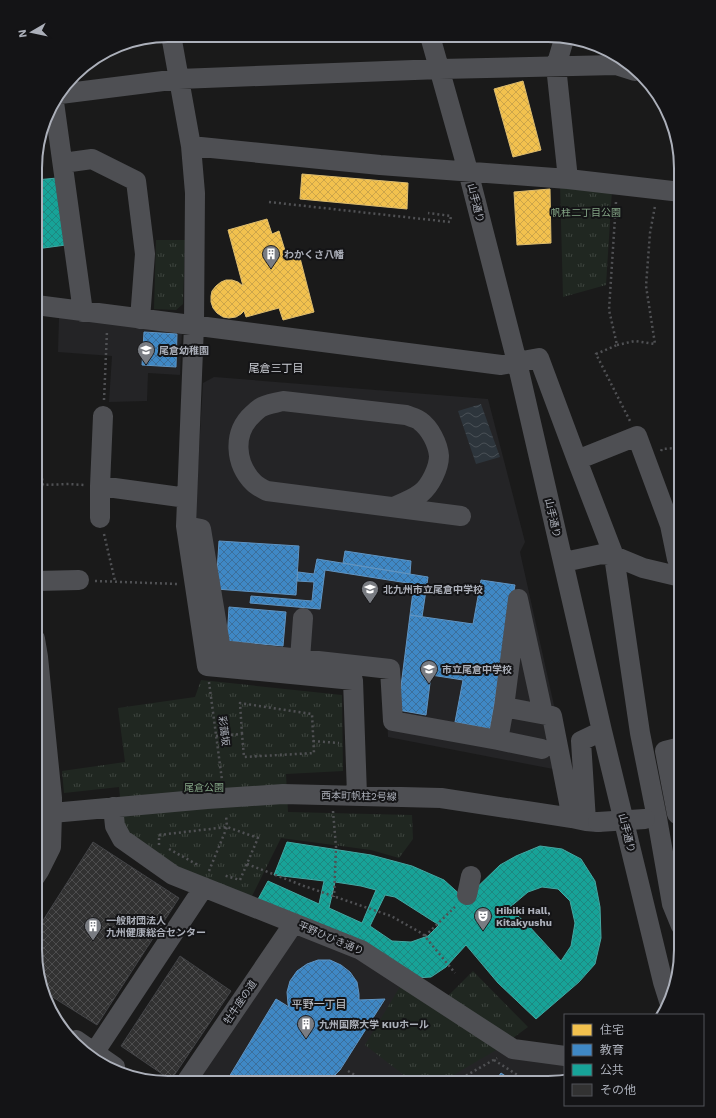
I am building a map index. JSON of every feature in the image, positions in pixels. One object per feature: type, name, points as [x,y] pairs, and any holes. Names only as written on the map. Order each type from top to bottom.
[{"type":"street","points":[[172,42],[191,146],[195,193],[194,325],[186,526],[207,666],[353,680],[357,795]]},
{"type":"street","name":"山手通り","points":[[432,42],[468,171],[517,362],[602,731],[666,992]]},
{"type":"street","points":[[563,43],[556,66],[568,178]]},
{"type":"street","points":[[67,93],[179,79],[556,66],[616,65],[625,68]]},
{"type":"street","points":[[56,112],[83,312]]},
{"type":"street","points":[[191,146],[380,165],[568,178],[674,191]]},
{"type":"street","points":[[63,163],[92,159],[136,181],[145,254],[140,319]]},
{"type":"street","points":[[42,306],[501,365],[539,358],[614,556],[651,818],[674,909]]},
{"type":"street","points":[[393,507],[411,500],[422,493],[431,481],[436,469],[439,456],[435,442],[420,420],[406,415],[283,401],[260,408],[249,418],[242,428],[238,444],[240,459],[245,472],[255,484],[267,491],[461,516]]},
{"type":"street","points":[[100,518],[103,416]]},
{"type":"street","points":[[577,460],[637,436],[670,525],[674,544]]},
{"type":"street","points":[[100,486],[187,498]]},
{"type":"street","points":[[186,526],[201,529],[221,650],[390,669],[393,720],[542,749]]},
{"type":"street","points":[[564,562],[602,554],[614,556],[643,568],[674,568]]},
{"type":"street","points":[[42,581],[79,580]]},
{"type":"street","points":[[498,740],[504,707],[518,598],[543,714]]},
{"type":"street","points":[[300,659],[303,618]]},
{"type":"street","points":[[504,707],[552,716],[585,820]]},
{"type":"street","points":[[42,731],[52,798],[44,814],[51,847],[42,865]]},
{"type":"street","points":[[585,820],[581,741],[602,731]]},
{"type":"street","points":[[674,749],[665,751],[674,791]]},
{"type":"street","name":"西本町帆柱2号線","points":[[44,814],[113,807],[283,794],[441,798],[585,820],[651,818],[674,814]]},
{"type":"street","name":"平野ひびき通り","points":[[113,807],[115,826],[122,839],[173,875],[210,880],[294,923],[361,950],[514,1049],[564,1056]]},
{"type":"street","points":[[467,895],[471,876]]},
{"type":"street","points":[[95,1052],[210,880]]},
{"type":"street","name":"牡牛座の道","points":[[190,1076],[294,923]]},
{"type":"path","points":[[617,185],[609,310],[617,345]]},
{"type":"path","points":[[637,436],[625,409],[596,354],[617,345],[635,341],[655,344],[646,286],[650,233],[658,190]]},
{"type":"path","points":[[269,202],[450,222],[451,216],[428,212]]},
{"type":"path","points":[[103,416],[107,314]]},
{"type":"path","points":[[42,478],[43,485],[69,484]]},
{"type":"path","points":[[100,518],[115,581]]},
{"type":"path","points":[[79,580],[195,585]]},
{"type":"path","name":"彩藹坂","points":[[207,666],[224,798],[226,827]]},
{"type":"path","points":[[240,703],[312,714],[314,752],[244,757],[242,734],[240,703]]},
{"type":"path","points":[[216,736],[242,734]]},
{"type":"path","points":[[313,741],[355,744]]},
{"type":"path","points":[[331,795],[336,847],[334,896]]},
{"type":"path","points":[[150,859],[160,844],[159,835],[226,827],[258,838],[240,880],[221,874]]},
{"type":"path","points":[[210,880],[209,871],[226,827]]},
{"type":"path","points":[[167,848],[202,867]]},
{"type":"path","points":[[247,864],[391,916],[423,934],[454,973]]},
{"type":"path","points":[[425,936],[467,895]]},
{"type":"path","points":[[465,1076],[514,1049]]},
{"type":"path","points":[[494,1060],[519,1076]]},
{"type":"path","points":[[348,1071],[356,1076]]},
{"type":"shaded area","name":"尾倉幼稚園","points":[[59,317],[182,331],[180,375],[148,373],[147,401],[109,402],[112,356],[58,352]]},
{"type":"shaded area","name":"北九州市立尾倉中学校","points":[[214,377],[488,399],[525,542],[520,552],[573,791],[553,769],[388,737],[385,676],[219,656],[195,518],[203,383]]},
{"type":"shaded area","points":[[294,923],[513,1049],[564,1056],[564,1075],[548,1076],[190,1076]]},
{"type":"green space","name":"帆柱二丁目公園","points":[[560,183],[612,190],[606,285],[563,297]]},
{"type":"green space","points":[[156,240],[185,240],[183,304],[176,310],[154,309]]},
{"type":"green space","name":"尾倉公園","points":[[201,680],[342,695],[343,771],[286,774],[288,812],[412,815],[413,839],[399,858],[371,850],[281,838],[251,898],[178,869],[139,842],[123,826],[119,787],[64,793],[62,771],[125,762],[118,708],[195,697]]},
{"type":"green space","points":[[473,971],[528,1027],[498,1049],[452,1076],[405,1076],[365,1045],[401,985],[437,1007]]},
{"type":"water","points":[[481,404],[500,457],[476,464],[458,411]]},
{"type":"building: 住宅","points":[[523,81],[541,150],[513,157],[494,89]]},
{"type":"building: 住宅","points":[[302,174],[408,183],[407,209],[300,199]]},
{"type":"building: 住宅","points":[[550,189],[551,243],[517,245],[514,192]]},
{"type":"building: 住宅","name":"わかくさ八幡","points":[[267,219],[272,234],[279,231],[287,257],[299,254],[314,312],[283,320],[279,308],[246,317],[244,311],[236,317],[223,317],[213,308],[211,302],[212,291],[221,282],[226,280],[238,282],[243,286],[228,230]]},
{"type":"building: 教育","points":[[144,332],[177,334],[176,367],[142,365]]},
{"type":"building: 教育","points":[[219,541],[299,546],[296,595],[216,589]]},
{"type":"building: 教育","points":[[345,551],[411,561],[410,574],[343,563]]},
{"type":"building: 教育","points":[[317,559],[428,577],[422,617],[410,615],[414,584],[325,570],[320,609],[250,603],[251,596],[312,601],[314,582],[297,581],[298,572],[314,574]]},
{"type":"building: 教育","points":[[481,580],[515,585],[490,729],[455,722],[463,680],[431,675],[426,715],[398,710],[410,615],[473,624]]},
{"type":"building: 教育","points":[[229,607],[286,612],[283,646],[227,641]]},
{"type":"building: 教育","name":"九州国際大学 KIUホール","points":[[318,960],[330,960],[341,965],[350,972],[357,982],[359,1000],[385,999],[340,1070],[334,1076],[230,1076],[276,999],[289,1007],[287,992],[290,981],[297,971],[307,964]]},
{"type":"building: 公共","points":[[57,178],[66,245],[42,248],[42,179]]},
{"type":"building: 公共","name":"Hibiki Hall, Kitakyushu","points":[[287,842],[371,855],[412,866],[444,880],[465,899],[500,865],[516,856],[540,846],[562,849],[581,859],[595,881],[600,907],[601,938],[595,964],[579,982],[536,1019],[498,983],[466,945],[446,967],[431,977],[416,978],[257,901],[268,881],[319,904],[324,881],[274,875]],"holes":[[[335,882],[376,890],[362,923],[329,908]],[[542,887],[558,889],[570,901],[575,923],[571,946],[561,961],[528,925],[509,908],[528,892]],[[385,895],[395,897],[439,925],[428,936],[411,942],[392,941],[370,926]]]},
{"type":"building: その他","name":"一般財団法人 九州健康総合センター","points":[[93,842],[179,898],[97,1025],[51,996],[44,974],[42,958],[42,922]]},
{"type":"building: その他","points":[[180,956],[231,991],[174,1076],[165,1076],[121,1046]]},
{"type":"place","name":"わかくさ八幡","points":[[271,269]]},
{"type":"place","name":"尾倉幼稚園","points":[[146,365]]},
{"type":"place","name":"北九州市立尾倉中学校","points":[[370,604]]},
{"type":"place","name":"市立尾倉中学校","points":[[429,684]]},
{"type":"place","name":"Hibiki Hall, Kitakyushu","points":[[483,931]]},
{"type":"place","name":"一般財団法人 九州健康総合センター","points":[[93,941]]},
{"type":"place","name":"九州国際大学 KIUホール","points":[[306,1039]]},
{"type":"district","name":"尾倉三丁目","points":[[276,368]]},
{"type":"district","name":"平野一丁目","points":[[319,1004]]}]
